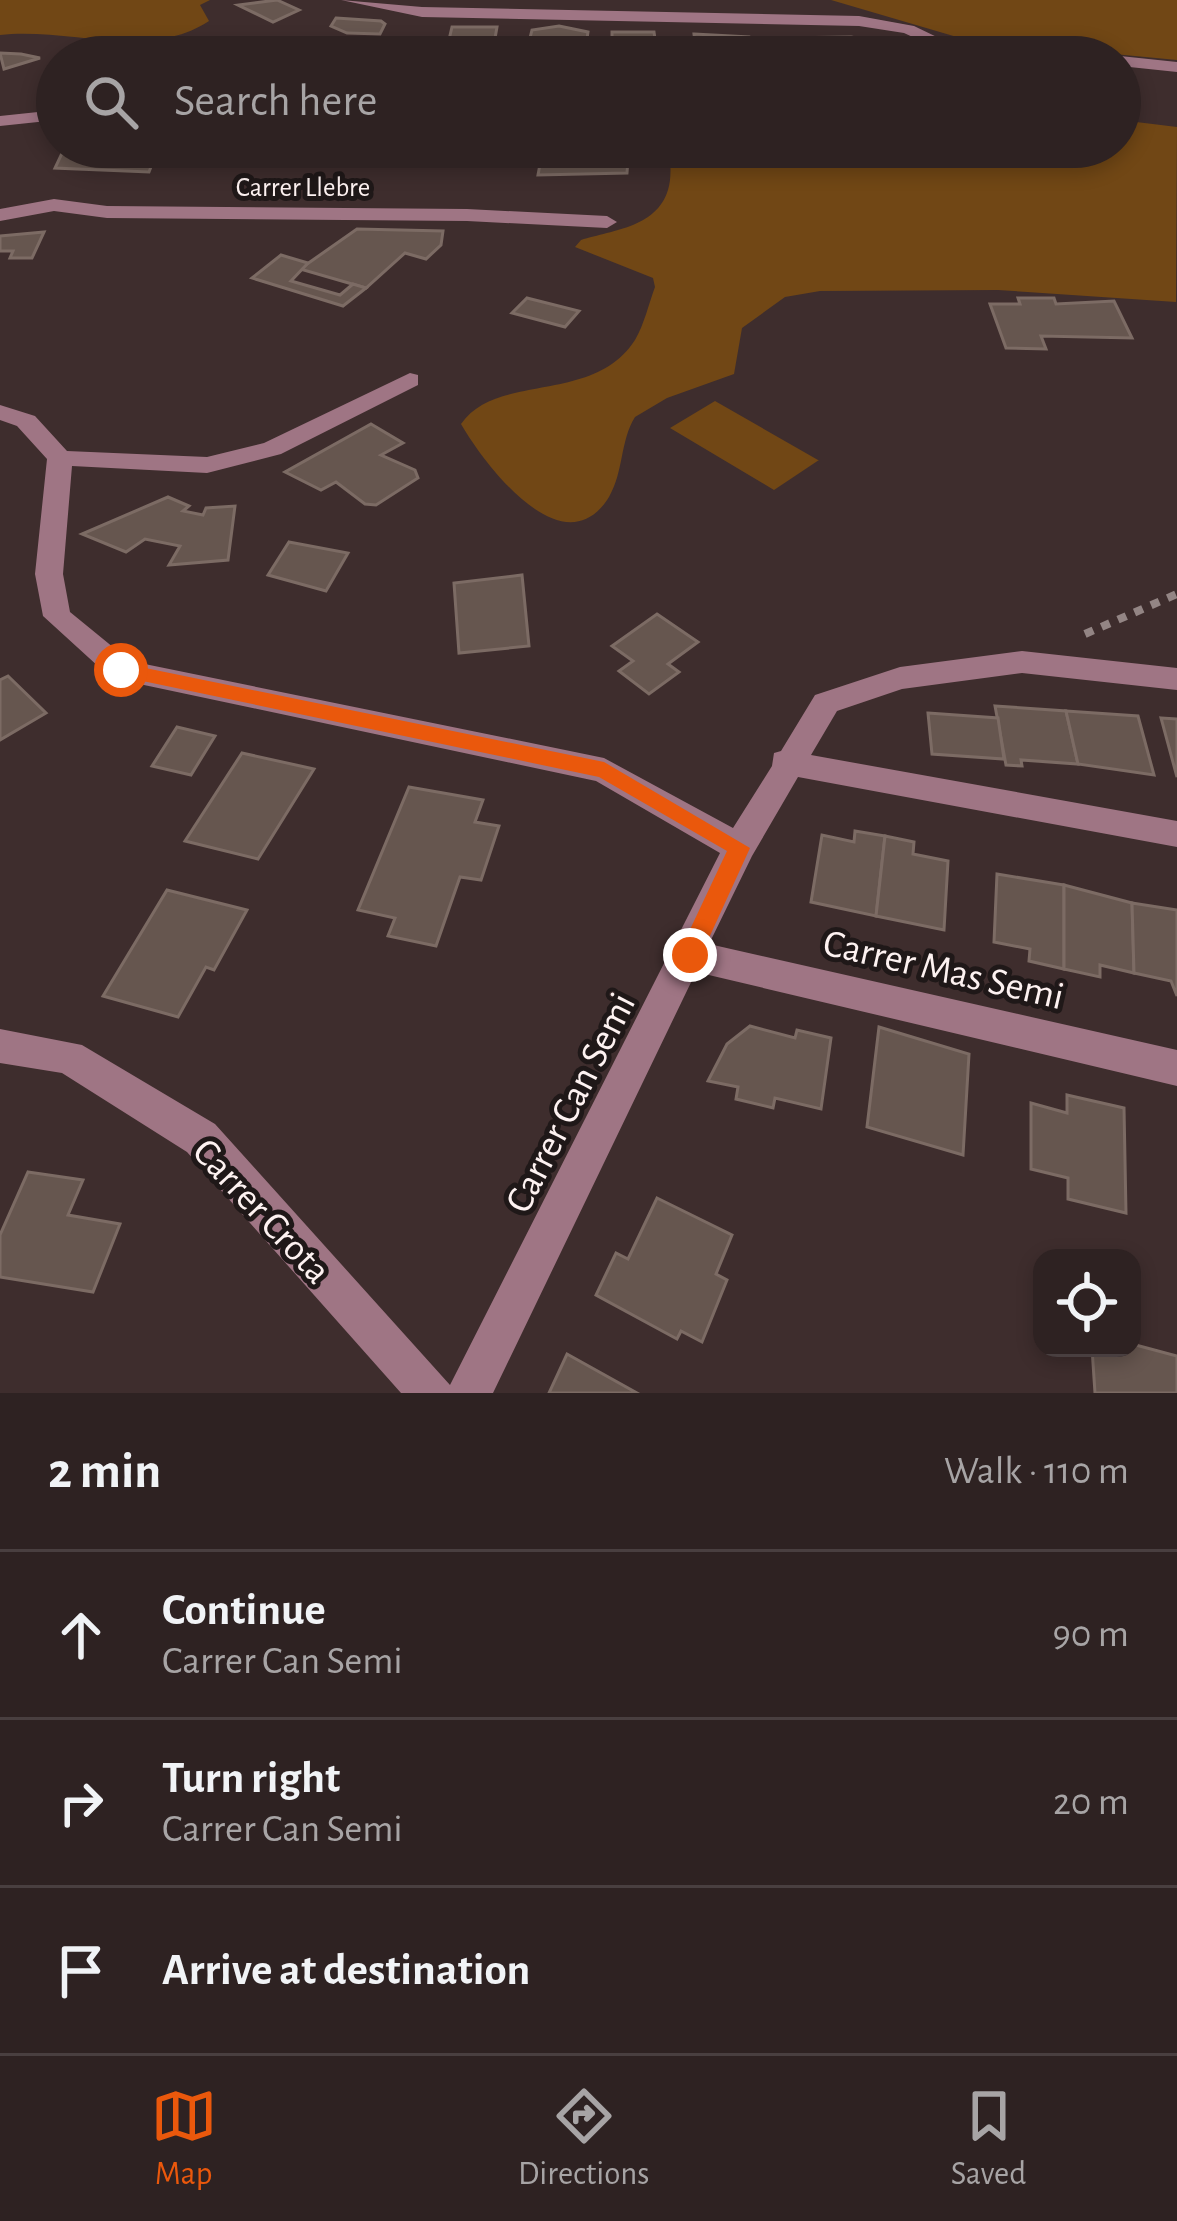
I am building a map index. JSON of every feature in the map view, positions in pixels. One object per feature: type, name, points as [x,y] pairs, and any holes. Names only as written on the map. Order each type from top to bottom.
[{"type":"street","points":[[349,0],[422,13],[859,21],[908,29],[918,36]]},
{"type":"street","points":[[1141,64],[1177,67]]},
{"type":"street","points":[[0,121],[36,117]]},
{"type":"street","name":"Carrer Llebre","points":[[0,215],[55,205],[107,212],[467,214],[608,222]]},
{"type":"street","points":[[0,412],[26,421],[60,458],[207,465],[272,448],[410,380]]},
{"type":"street","points":[[60,458],[49,574],[57,616],[121,670],[604,770],[739,848]]},
{"type":"street","name":"Carrer Can Semi","points":[[469,1393],[739,848],[785,762],[826,703],[900,678],[1022,662],[1177,679]]},
{"type":"street","points":[[785,762],[1177,834]]},
{"type":"street","name":"Carrer Mas Semi","points":[[690,955],[1177,1068]]},
{"type":"street","name":"Carrer Crota","points":[[0,1046],[69,1058],[201,1138],[430,1393]]},
{"type":"path","points":[[1069,667],[1069,642],[1177,594]]},
{"type":"shaded area","points":[[0,0],[210,0],[200,5],[209,21],[173,36],[0,35]]},
{"type":"shaded area","points":[[831,0],[1177,0],[1177,60],[1141,57],[1141,36],[953,36]]},
{"type":"shaded area","points":[[1141,123],[1177,127],[1176,302],[998,290],[820,291],[785,297],[742,328],[734,374],[667,398],[635,417],[609,497],[590,517],[570,522],[548,516],[505,483],[461,424],[477,408],[497,398],[595,373],[617,360],[635,340],[655,287],[653,278],[575,247],[581,240],[646,218],[664,200],[670,168],[1141,168]]},
{"type":"shaded area","points":[[715,401],[819,460],[774,490],[670,428]]},
{"type":"building","points":[[277,0],[299,10],[273,22],[238,5]]},
{"type":"building","points":[[336,18],[385,24],[380,34],[347,33],[331,26]]},
{"type":"building","points":[[559,26],[588,32],[587,36],[530,36],[532,30]]},
{"type":"building","points":[[452,27],[497,27],[495,36],[450,36]]},
{"type":"building","points":[[612,32],[654,32],[655,36],[612,36]]},
{"type":"building","points":[[0,53],[36,57],[36,59],[4,69]]},
{"type":"building","points":[[55,168],[151,168],[149,172]]},
{"type":"building","points":[[539,168],[627,168],[627,173],[538,175]]},
{"type":"building","points":[[357,229],[443,231],[441,245],[426,259],[405,253],[366,288],[300,269]]},
{"type":"building","points":[[44,232],[32,258],[10,258],[13,251],[0,251],[0,236]]},
{"type":"building","points":[[281,255],[308,263],[291,281],[340,295],[353,284],[366,288],[343,306],[252,278]]},
{"type":"building","points":[[527,298],[579,311],[565,327],[512,313]]},
{"type":"building","points":[[1018,298],[1054,298],[1056,304],[1114,301],[1132,338],[1041,336],[1046,349],[1006,348],[990,304],[1020,304]]},
{"type":"building","points":[[371,424],[403,443],[381,455],[415,470],[418,478],[376,505],[365,504],[336,482],[321,490],[285,472]]},
{"type":"building","points":[[168,497],[189,506],[183,511],[203,515],[206,508],[235,506],[228,560],[169,565],[180,546],[145,539],[126,552],[82,534]]},
{"type":"building","points":[[289,542],[348,553],[326,591],[268,575]]},
{"type":"building","points":[[522,575],[529,646],[459,653],[454,583]]},
{"type":"building","points":[[657,614],[698,642],[668,664],[679,672],[649,694],[619,671],[633,661],[612,646]]},
{"type":"building","points":[[8,676],[46,713],[0,740],[0,680]]},
{"type":"building","points":[[995,706],[1066,711],[1078,764],[1021,760],[1022,766],[1006,765]]},
{"type":"building","points":[[1066,711],[1138,716],[1154,775],[1078,764]]},
{"type":"building","points":[[928,713],[998,718],[1004,759],[932,754]]},
{"type":"building","points":[[1161,718],[1177,719],[1177,777]]},
{"type":"building","points":[[177,727],[215,736],[191,775],[152,766]]},
{"type":"building","points":[[242,753],[314,769],[258,859],[185,841]]},
{"type":"building","points":[[409,787],[483,800],[475,822],[499,826],[481,880],[460,877],[436,946],[388,936],[395,918],[358,910]]},
{"type":"building","points":[[855,831],[885,836],[876,916],[811,902],[822,835],[854,842]]},
{"type":"building","points":[[885,836],[914,842],[913,854],[948,861],[944,930],[876,916]]},
{"type":"building","points":[[997,874],[1064,885],[1064,969],[1029,961],[1030,949],[994,942]]},
{"type":"building","points":[[1064,885],[1132,903],[1134,973],[1100,965],[1100,977],[1064,969]]},
{"type":"building","points":[[167,890],[247,910],[214,970],[206,967],[178,1017],[103,996]]},
{"type":"building","points":[[1132,903],[1177,910],[1177,996],[1171,981],[1134,973]]},
{"type":"building","points":[[750,1026],[795,1038],[797,1030],[831,1038],[821,1109],[775,1098],[773,1108],[736,1099],[738,1087],[708,1081],[727,1044]]},
{"type":"building","points":[[879,1027],[969,1054],[963,1155],[867,1127]]},
{"type":"building","points":[[1067,1095],[1124,1108],[1126,1213],[1068,1199],[1068,1178],[1031,1169],[1031,1103],[1067,1113]]},
{"type":"building","points":[[28,1172],[83,1180],[68,1215],[120,1224],[93,1292],[0,1277],[0,1235]]},
{"type":"building","points":[[657,1198],[732,1235],[716,1274],[727,1280],[702,1342],[681,1331],[677,1339],[596,1295],[616,1253],[628,1259]]},
{"type":"building","points":[[1141,1346],[1177,1356],[1177,1393],[1095,1393],[1093,1357],[1141,1357]]},
{"type":"building","points":[[567,1354],[637,1393],[549,1393]]},
{"type":"route","points":[[121,670],[604,770],[739,848],[690,955]]}]
